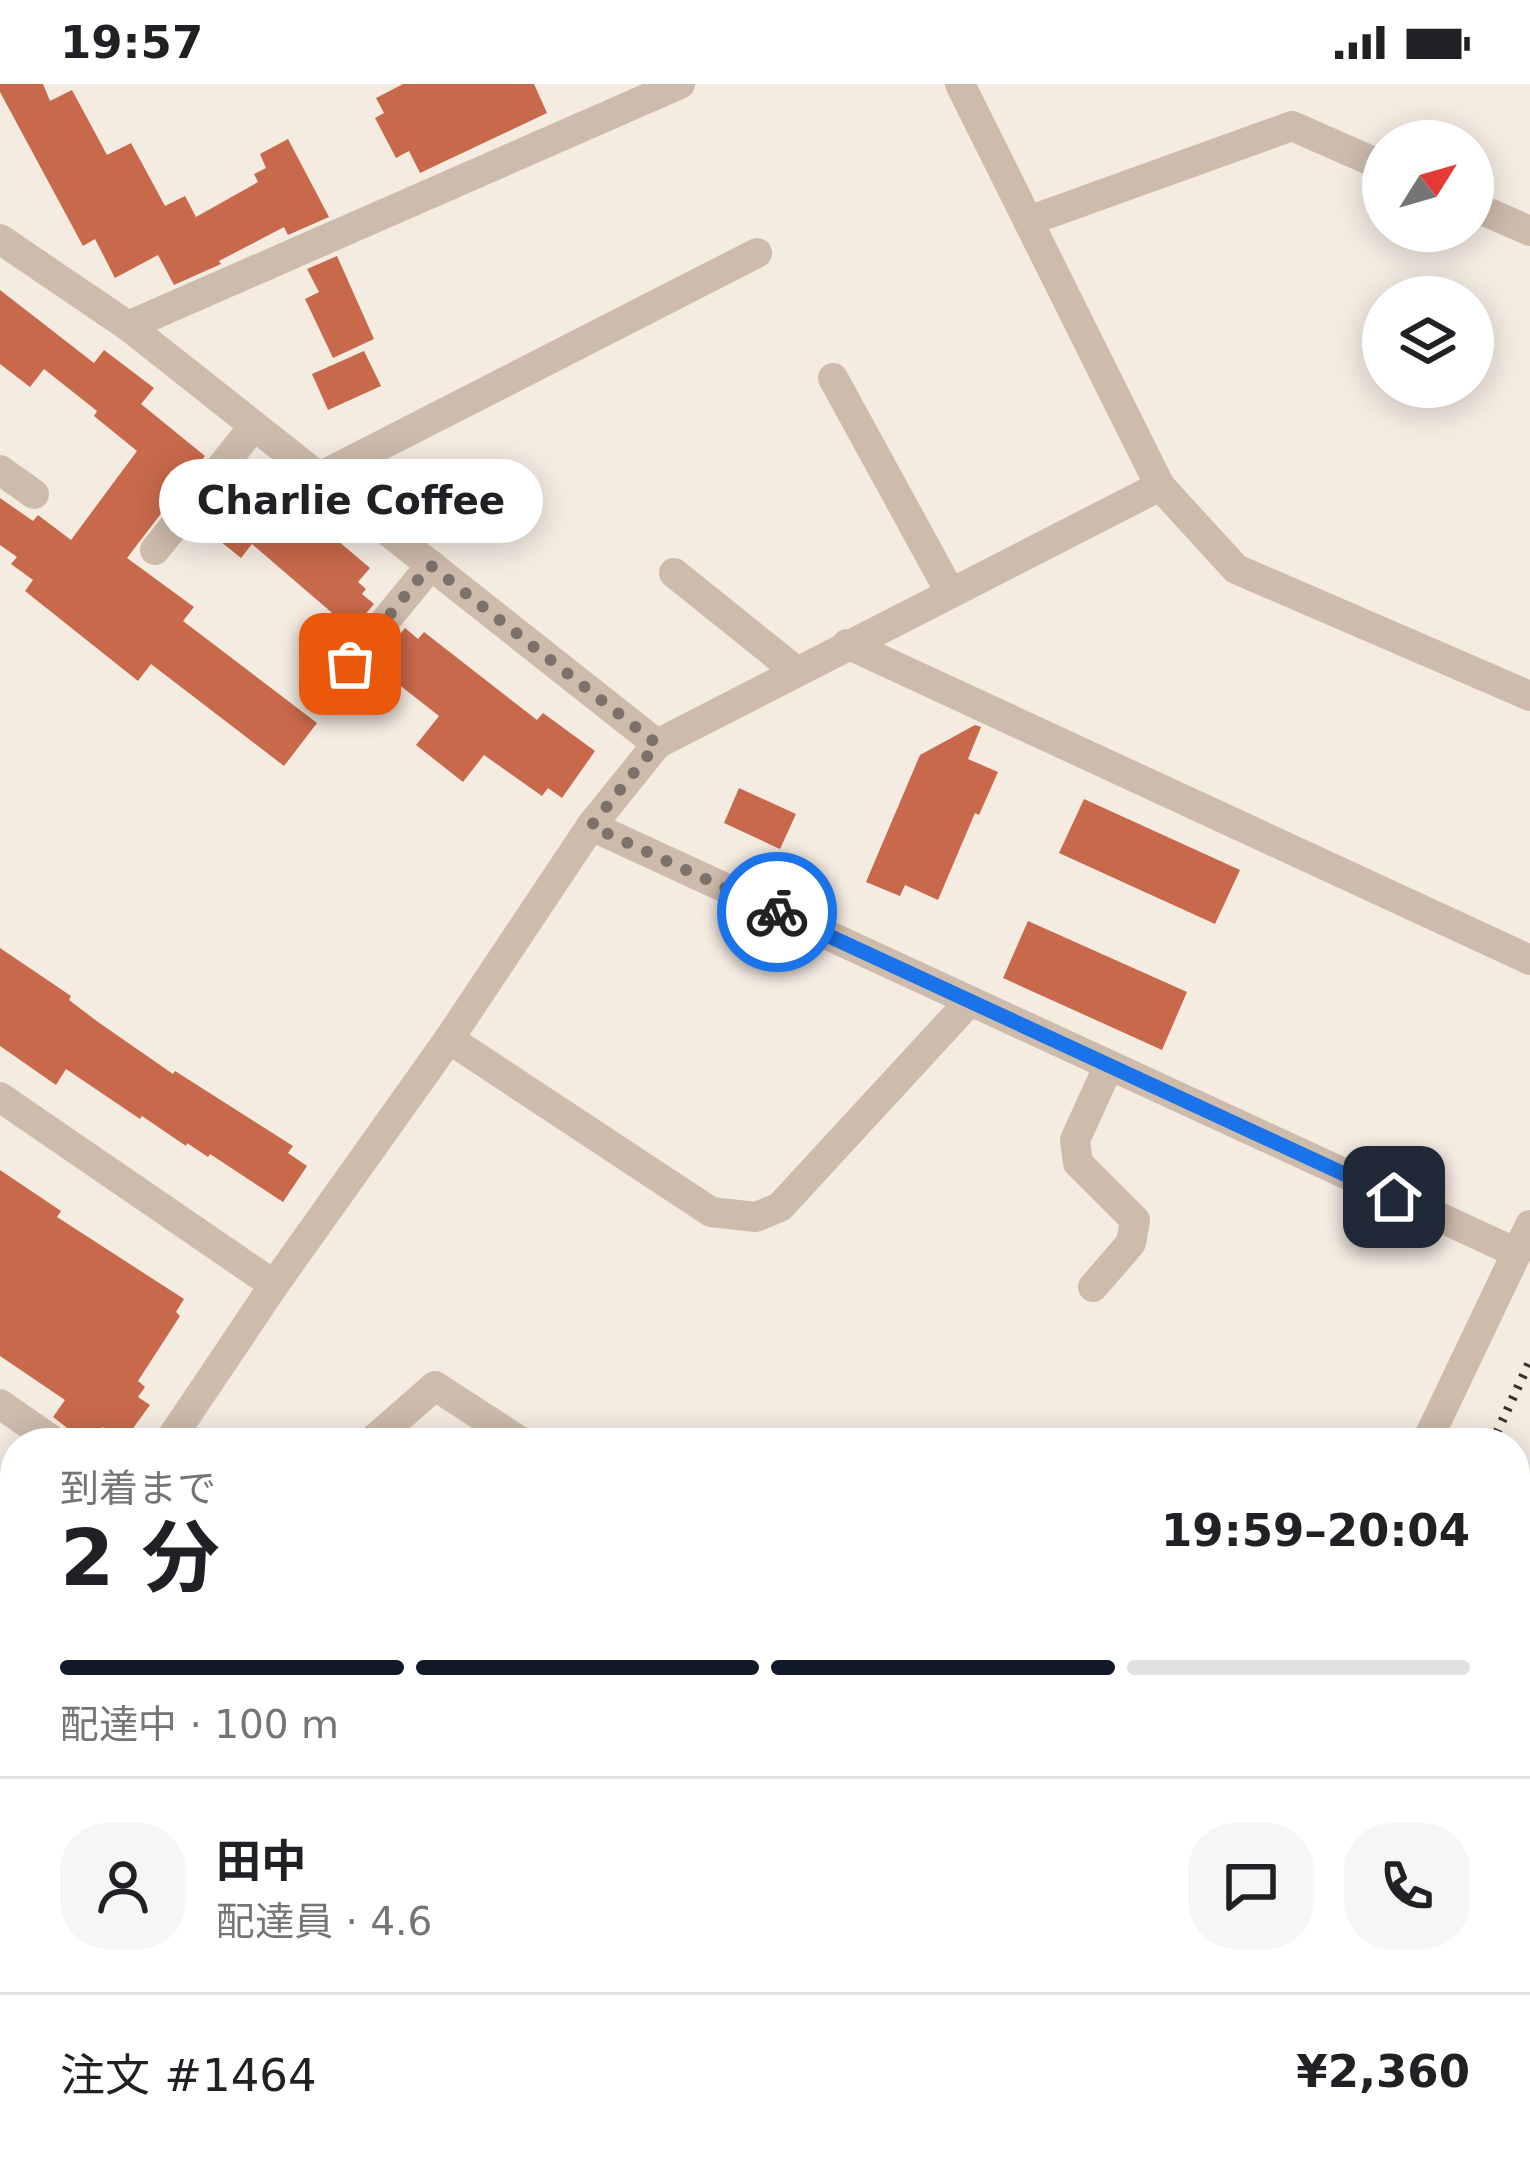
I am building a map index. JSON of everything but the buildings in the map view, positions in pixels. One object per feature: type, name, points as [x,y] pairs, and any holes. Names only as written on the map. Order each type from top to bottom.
[{"type":"street","points":[[128,326],[680,84]]},
{"type":"street","points":[[960,84],[1160,486],[1237,569],[1530,696]]},
{"type":"street","points":[[1028,221],[1292,126],[1362,157]]},
{"type":"street","points":[[1494,215],[1530,231]]},
{"type":"street","points":[[0,239],[128,326],[657,744]]},
{"type":"street","points":[[319,477],[757,253]]},
{"type":"street","points":[[833,379],[950,592]]},
{"type":"street","points":[[155,550],[254,426]]},
{"type":"street","points":[[0,470],[34,494]]},
{"type":"street","points":[[178,1428],[591,826],[657,744],[1160,486]]},
{"type":"street","points":[[350,664],[430,565]]},
{"type":"street","points":[[674,573],[796,671]]},
{"type":"street","points":[[847,644],[1530,961]]},
{"type":"street","points":[[591,826],[1109,1065],[1523,1239],[1433,1428]]},
{"type":"street","points":[[449,1039],[711,1212],[756,1217],[781,1207],[970,1000]]},
{"type":"street","points":[[1094,1287],[1131,1243],[1135,1220],[1078,1163],[1075,1140],[1109,1065]]},
{"type":"street","points":[[0,1097],[274,1285]]},
{"type":"street","points":[[387,1428],[435,1386],[500,1428]]},
{"type":"street","points":[[0,1404],[34,1428]]},
{"type":"railway","points":[[1499,1428],[1530,1361]]},
{"type":"way so far","points":[[350,664],[430,565],[657,744],[591,826],[777,912]]},
{"type":"place","name":"Charlie Coffee","points":[[350,664]]},
{"type":"route","points":[[777,912],[1394,1197]]}]
